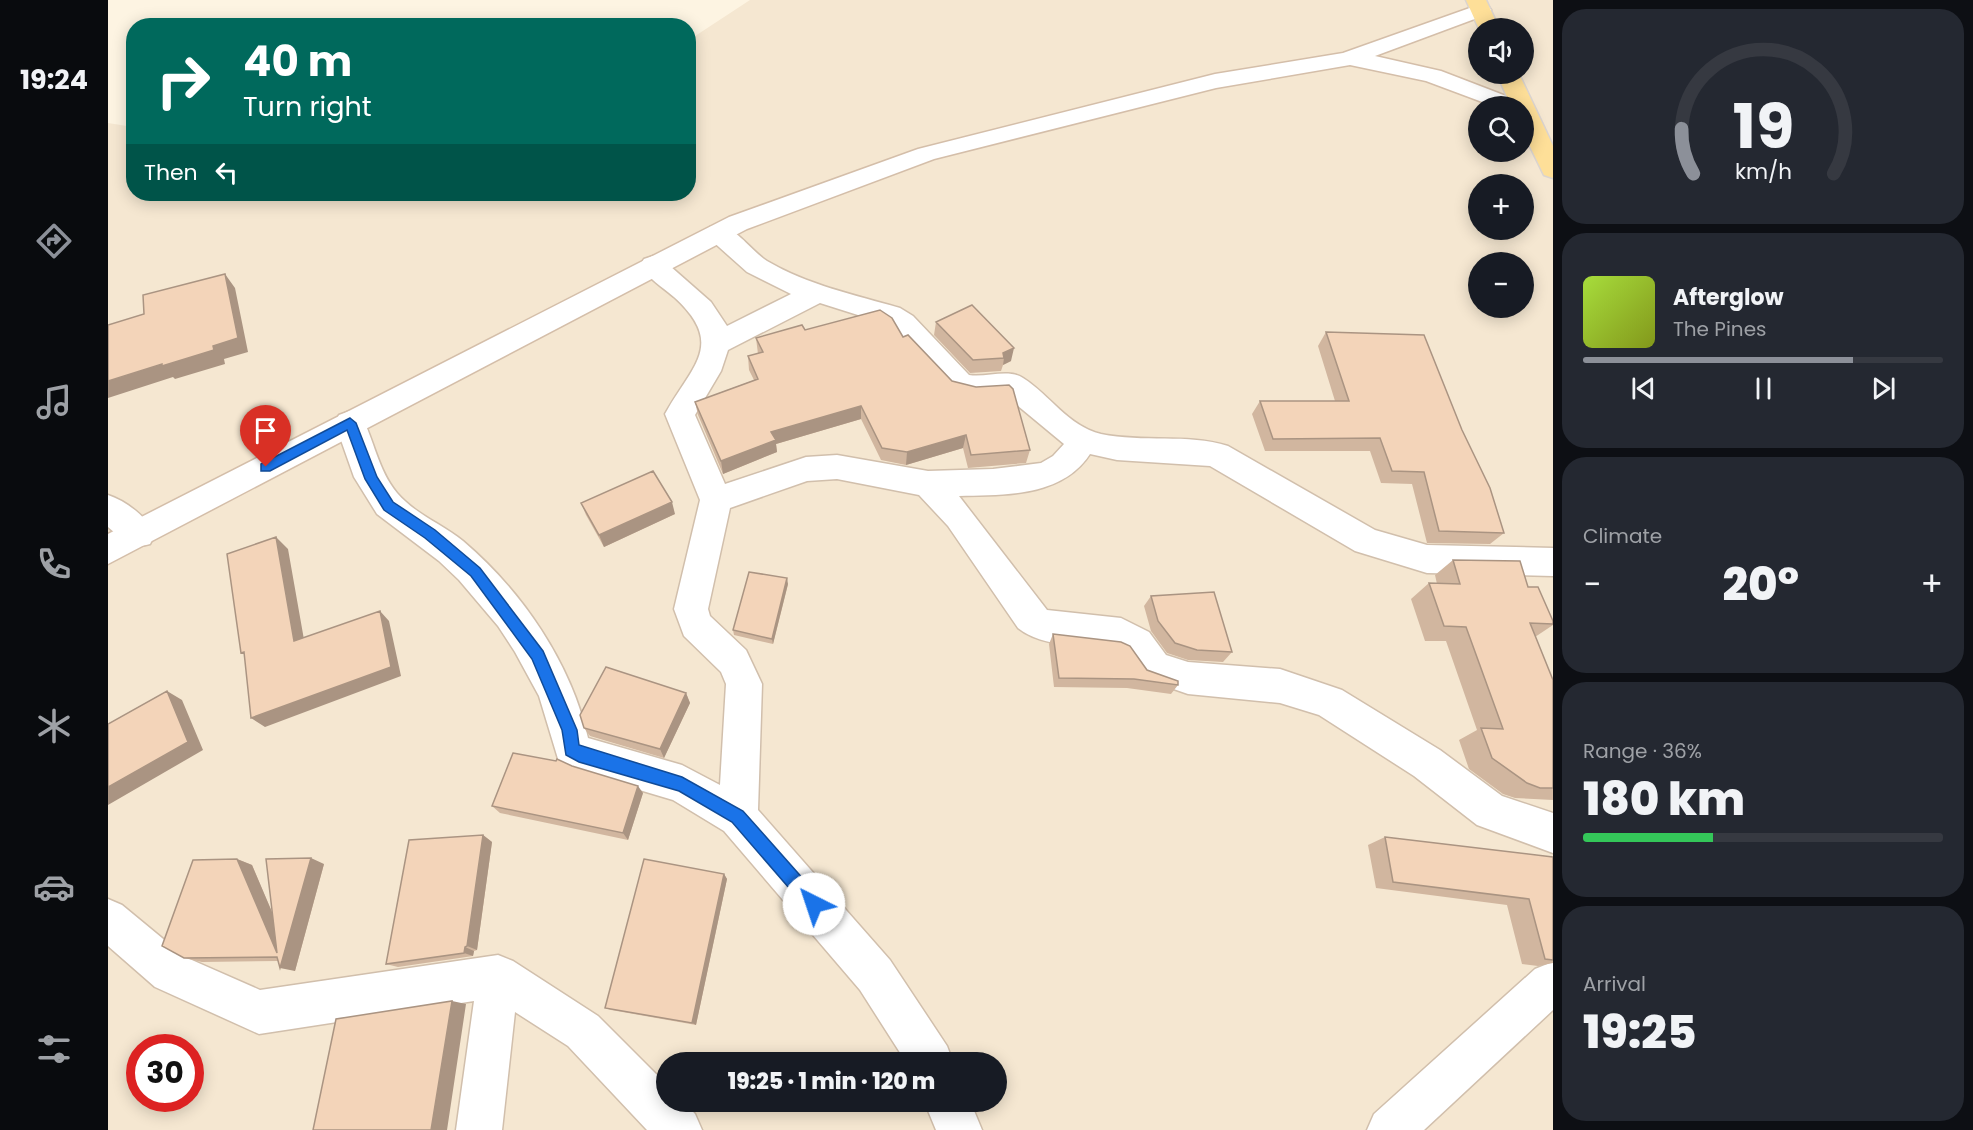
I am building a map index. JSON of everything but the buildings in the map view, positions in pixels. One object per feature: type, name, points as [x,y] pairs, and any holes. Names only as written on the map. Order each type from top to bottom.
[{"type":"main road","points":[[1534,134],[1553,170]]},
{"type":"street","points":[[108,550],[718,233],[835,186],[926,154],[1215,81],[1347,59],[1482,13]]},
{"type":"street","points":[[1347,59],[1409,68],[1467,86],[1490,96]]},
{"type":"street","points":[[718,233],[756,266],[795,286],[890,315],[903,323],[960,384],[973,387],[1012,385],[1083,440],[1108,447],[1196,450],[1217,455],[1366,541],[1427,559],[1553,562]]},
{"type":"street","points":[[653,266],[698,306],[714,326],[716,344],[702,384],[680,414],[716,500],[691,609],[696,624],[734,661],[744,684],[738,817]]},
{"type":"street","points":[[716,344],[817,293]]},
{"type":"street","points":[[350,423],[371,479],[389,506],[430,534],[475,572],[538,655],[569,730],[572,749],[579,754],[682,784],[738,817],[875,975],[925,1052]]},
{"type":"street","points":[[716,500],[806,470],[827,468],[873,472],[928,484],[1033,477],[1053,472],[1069,461],[1083,440]]},
{"type":"street","points":[[928,484],[959,517],[1030,617],[1040,625],[1121,634],[1137,643],[1154,667],[1188,678],[1280,686],[1329,702],[1427,763],[1491,811],[1553,833]]},
{"type":"street","points":[[108,508],[139,534]]},
{"type":"street","points":[[108,919],[170,972],[259,1012],[498,976],[583,1031],[679,1130]]},
{"type":"street","points":[[479,1130],[498,976]]},
{"type":"street","points":[[1390,1130],[1550,984],[1553,984]]},
{"type":"street","points":[[952,1112],[959,1130]]},
{"type":"shaded area","points":[[750,0],[1553,0],[1553,1130],[108,1130],[108,123],[126,126],[126,201],[696,201],[696,35]]},
{"type":"route","points":[[266,467],[350,423],[371,479],[389,506],[430,534],[475,572],[538,655],[569,730],[572,749],[579,754],[682,784],[738,817],[814,904]]}]
